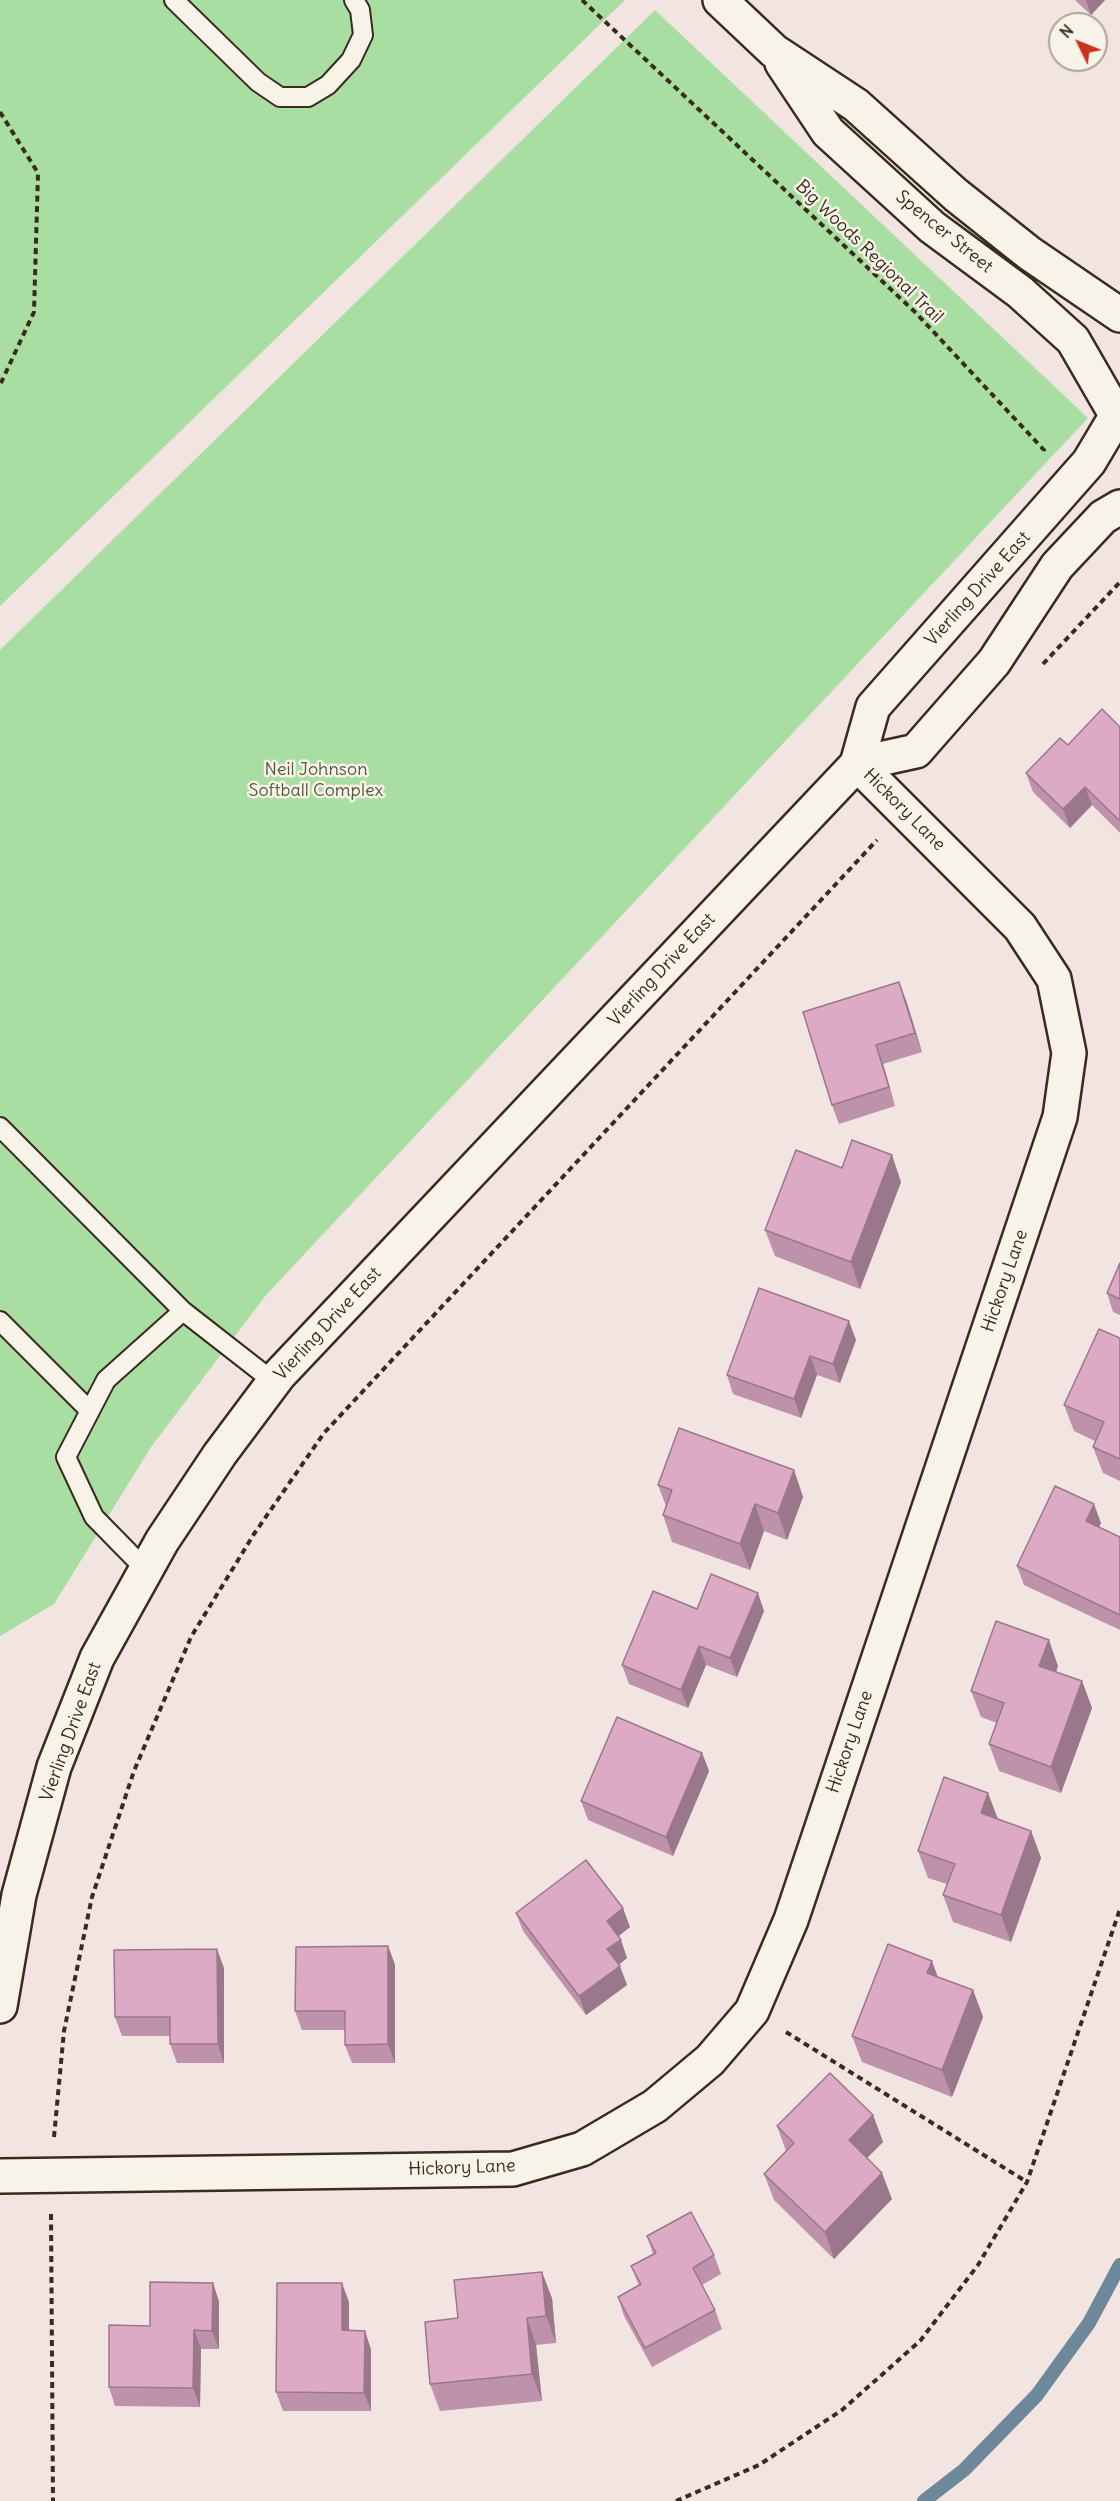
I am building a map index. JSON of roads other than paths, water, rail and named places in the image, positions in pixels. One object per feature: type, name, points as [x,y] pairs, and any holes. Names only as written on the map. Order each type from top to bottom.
[{"type":"street","name":"Spencer Street","points":[[720,0],[774,51],[856,105],[956,195],[1029,253],[1120,315]]},
{"type":"street","name":"Spencer Street","points":[[774,51],[828,132],[932,227],[1020,292],[1073,340],[1117,418]]},
{"type":"street","name":"Vierling Drive East","points":[[0,2006],[19,1895],[54,1767],[98,1658],[162,1541],[220,1454],[274,1382],[857,764],[873,707],[1089,462],[1117,418]]},
{"type":"street","points":[[857,764],[916,751],[994,662],[1057,566],[1103,517],[1120,507]]},
{"type":"street","name":"Hickory Lane","points":[[0,2176],[513,2169],[582,2149],[654,2106],[710,2060],[752,2011],[791,1920],[1060,1116],[1069,1053],[1054,980],[1020,927],[857,764]]},
{"type":"lane","points":[[174,0],[258,82],[280,97],[308,97],[328,85],[351,60],[363,35],[360,10],[354,0]]},
{"type":"lane","points":[[0,1127],[183,1311],[274,1382]]},
{"type":"lane","points":[[146,1570],[94,1517],[66,1456],[106,1380],[183,1311]]},
{"type":"lane","points":[[0,1321],[90,1411]]},
{"type":"waterway","points":[[924,2501],[964,2470],[1037,2395],[1089,2323],[1120,2265]]},
{"type":"park label","name":"Neil Johnson Softball Complex","points":[[316,780]]}]
